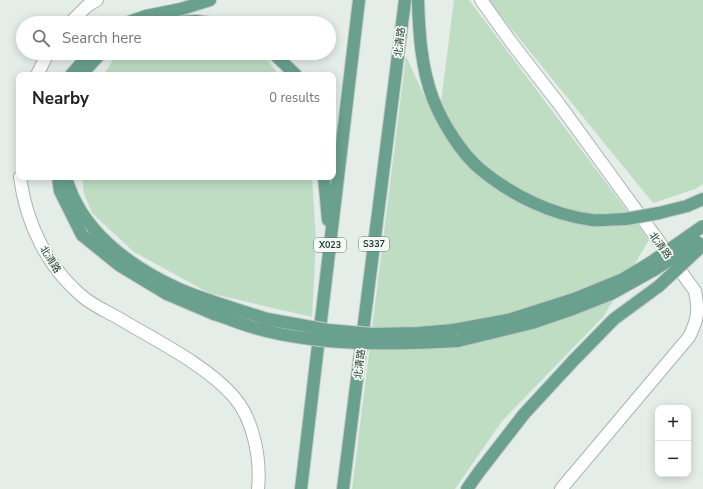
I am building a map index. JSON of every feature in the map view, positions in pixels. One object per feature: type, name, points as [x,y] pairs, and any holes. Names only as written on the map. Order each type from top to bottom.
[{"type":"main road","points":[[146,16],[181,9],[210,0]]},
{"type":"main road","name":"X023","points":[[301,489],[359,0]]},
{"type":"main road","name":"北清路","points":[[343,489],[405,0]]},
{"type":"main road","points":[[418,0],[420,45],[426,77],[433,99],[456,142],[480,168],[507,188],[530,202],[561,213],[593,220],[626,219],[659,213],[687,206],[703,199]]},
{"type":"main road","points":[[74,72],[84,60]]},
{"type":"main road","points":[[84,72],[94,60]]},
{"type":"main road","points":[[281,60],[293,72]]},
{"type":"main road","points":[[58,180],[60,191],[82,235],[119,265],[167,294],[215,309]]},
{"type":"main road","points":[[67,180],[70,193],[93,229],[117,252],[141,269],[215,309],[255,328],[289,335],[375,344],[418,343],[456,335],[532,323],[566,311],[611,294],[652,266],[703,226]]},
{"type":"main road","points":[[324,180],[330,243]]},
{"type":"main road","points":[[652,266],[703,238]]},
{"type":"main road","points":[[468,489],[479,472],[524,414],[573,360],[614,319],[659,286],[703,245]]},
{"type":"street","points":[[77,16],[87,6],[96,0]]},
{"type":"street","name":"北清路","points":[[481,0],[511,42],[559,104],[695,291],[698,306],[696,323],[689,337],[561,489]]},
{"type":"street","points":[[38,72],[44,60]]},
{"type":"street","name":"北清路","points":[[20,180],[23,198],[32,226],[46,253],[62,276],[84,298],[212,376],[235,398],[247,419],[256,445],[259,478],[258,489]]},
{"type":"green space","points":[[454,0],[469,0],[649,240],[604,316],[502,421],[455,489],[352,489],[406,56],[438,126]]},
{"type":"green space","points":[[488,0],[703,0],[703,184],[695,189],[653,203]]},
{"type":"green space","points":[[266,60],[277,72],[106,72],[112,61]]},
{"type":"green space","points":[[82,180],[312,180],[316,241],[312,317],[209,293],[134,252],[92,213],[84,194]]}]
